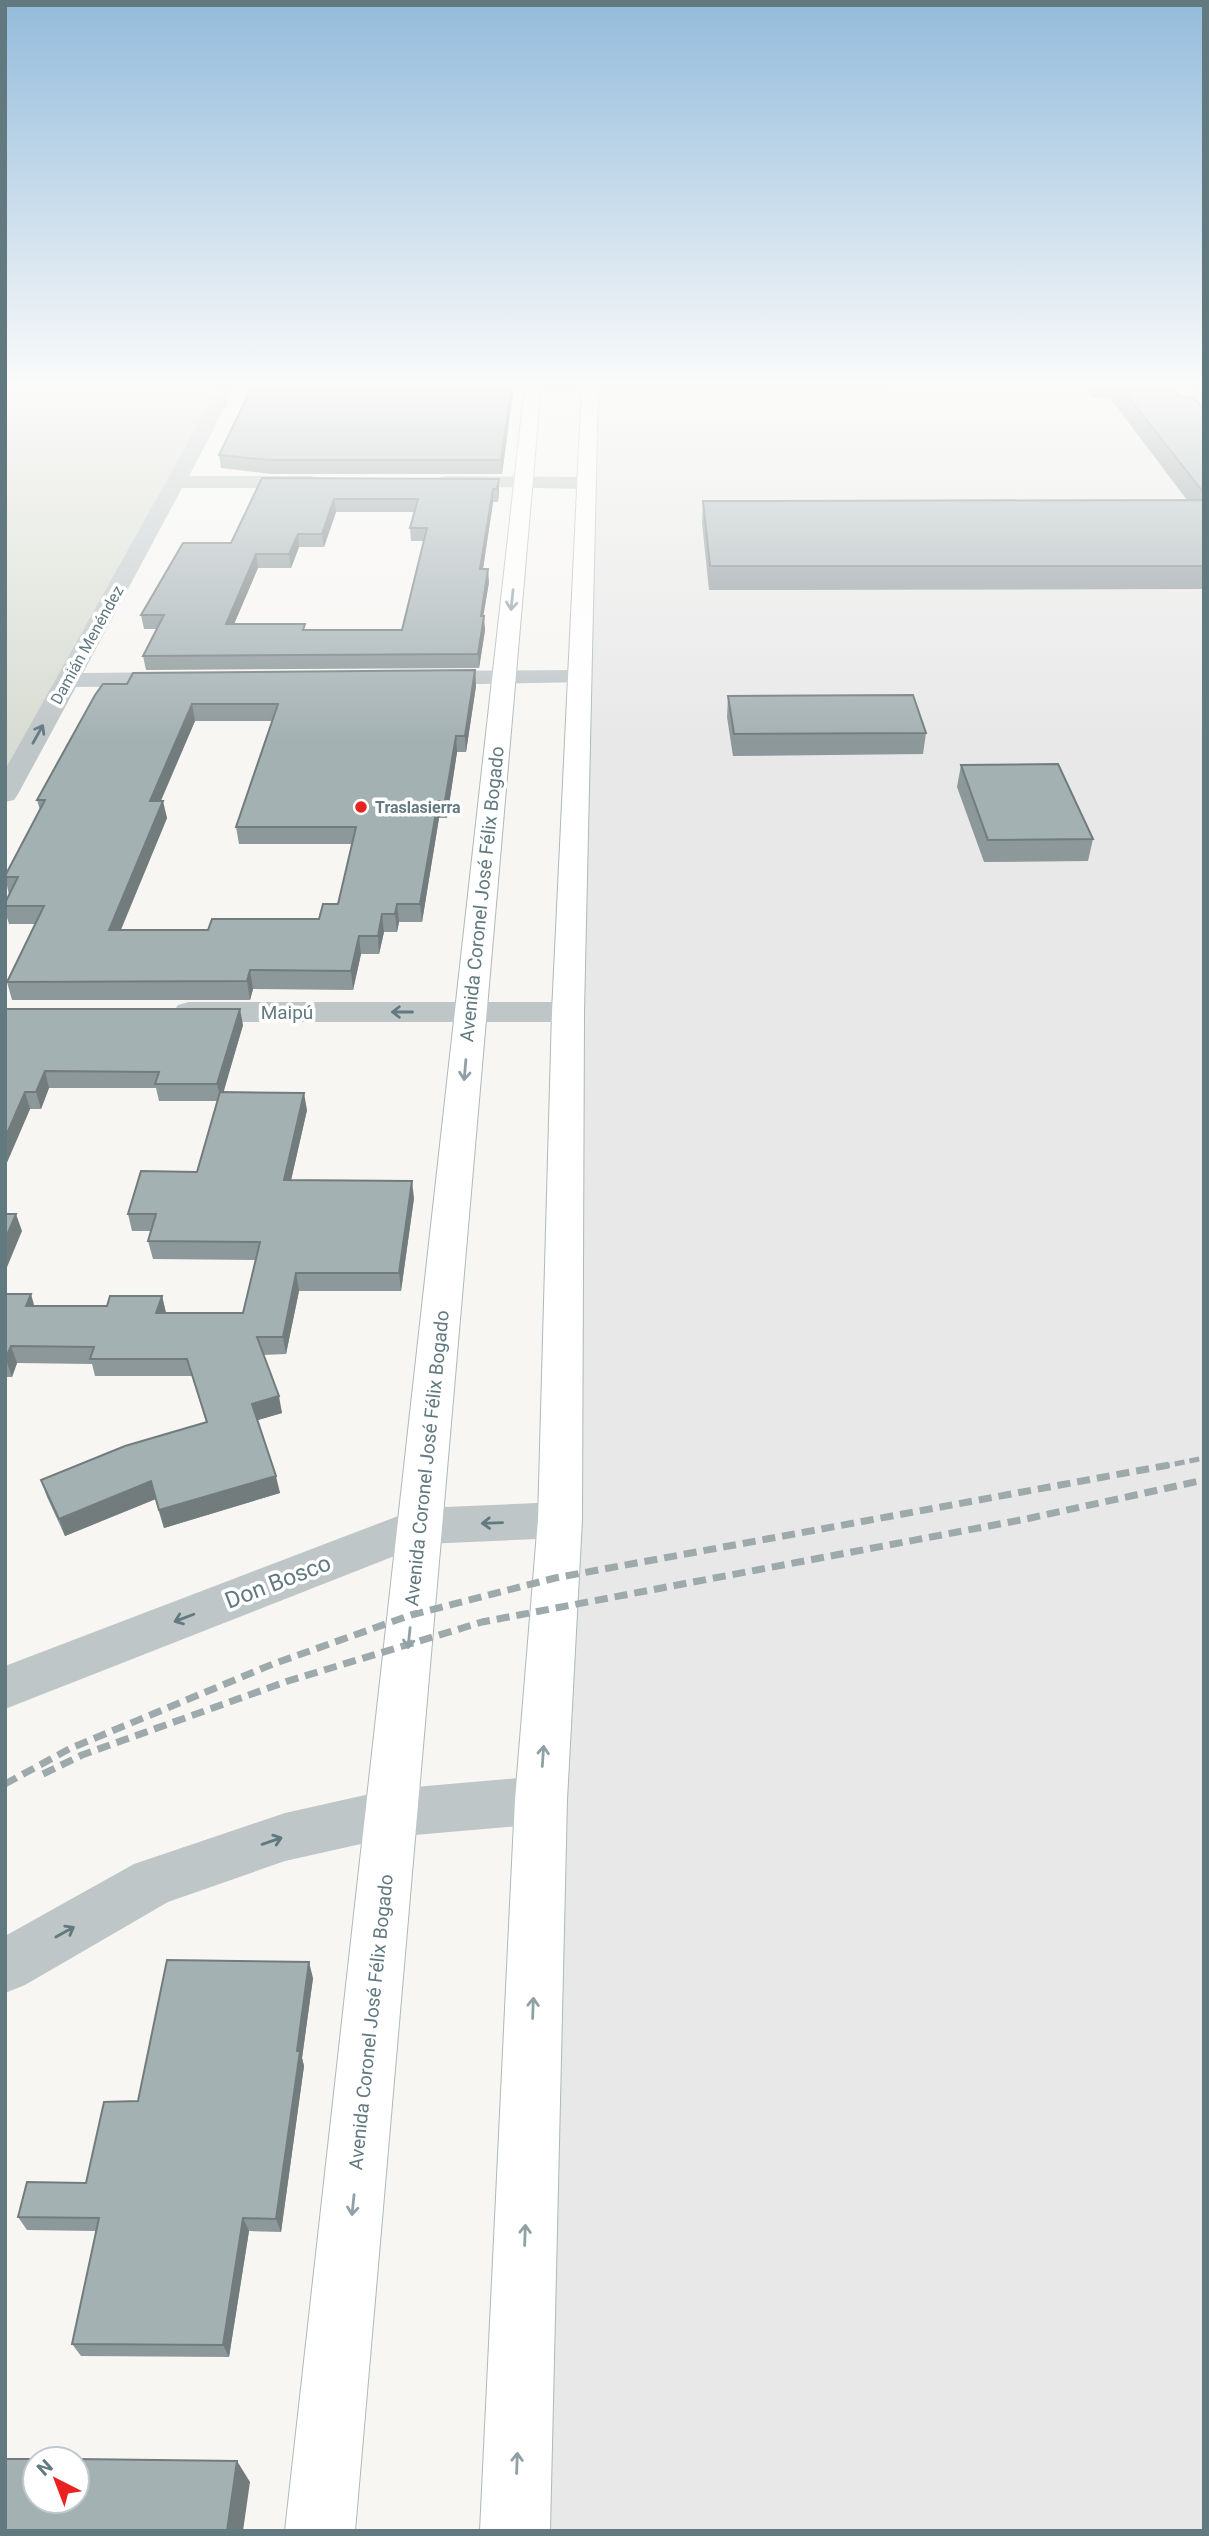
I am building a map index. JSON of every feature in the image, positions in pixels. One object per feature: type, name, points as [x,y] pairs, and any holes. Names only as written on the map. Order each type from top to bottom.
[{"type":"main road","name":"Avenida Coronel José Félix Bogado","points":[[320,2531],[422,1526],[521,503]]},
{"type":"main road","points":[[515,2531],[541,1800],[560,1520],[568,1012],[586,503]]},
{"type":"street","name":"Damián Menéndez","points":[[5,794],[164,503]]},
{"type":"street","points":[[395,678],[580,677]]},
{"type":"street","points":[[68,680],[204,679]]},
{"type":"street","name":"Maipú","points":[[156,1012],[568,1012]]},
{"type":"street","name":"Don Bosco","points":[[5,1688],[422,1526],[560,1520]]},
{"type":"street","points":[[5,1966],[153,1882],[285,1837],[392,1814],[541,1800]]},
{"type":"shaded area","points":[[5,503],[154,503],[5,773]]},
{"type":"shaded area","points":[[586,503],[1204,503],[1204,2531],[515,2531]]},
{"type":"building","points":[[250,503],[333,503],[322,534],[298,534],[289,554],[256,554],[226,624],[305,624],[303,630],[402,630],[427,528],[410,528],[417,503],[491,503],[480,569],[488,569],[478,654],[143,656],[164,615],[141,615],[183,543],[231,543]]},
{"type":"building","points":[[703,503],[1204,503],[1204,566],[710,566]]},
{"type":"building","points":[[475,670],[465,736],[456,736],[445,801],[438,801],[420,904],[397,904],[395,914],[382,914],[378,936],[359,936],[351,971],[250,970],[247,981],[7,982],[44,906],[5,906],[18,877],[5,876],[45,800],[37,800],[95,695],[103,684],[127,684],[133,673]],"holes":[[[192,704],[278,704],[236,827],[356,827],[338,904],[323,904],[319,919],[212,919],[208,930],[109,930],[163,801],[150,801]]]},
{"type":"building","points":[[913,695],[926,733],[734,734],[728,696]]},
{"type":"building","points":[[1058,764],[1093,839],[988,840],[961,765]]},
{"type":"building","points":[[5,1009],[240,1009],[217,1084],[155,1084],[159,1072],[45,1071],[36,1092],[25,1092],[5,1138]]},
{"type":"building","points":[[220,1092],[304,1093],[284,1180],[412,1181],[399,1273],[296,1273],[283,1337],[257,1337],[279,1396],[252,1404],[276,1476],[159,1510],[151,1481],[59,1519],[41,1480],[125,1446],[207,1422],[187,1359],[90,1359],[94,1347],[11,1346],[5,1360],[5,1294],[31,1294],[26,1306],[107,1306],[110,1296],[162,1296],[156,1313],[243,1313],[260,1242],[148,1241],[156,1214],[128,1214],[141,1171],[197,1172]]},
{"type":"building","points":[[5,1214],[16,1214],[5,1240]]},
{"type":"building","points":[[167,1960],[309,1962],[297,2051],[300,2051],[276,2219],[243,2218],[223,2345],[72,2344],[99,2218],[18,2217],[27,2182],[86,2183],[104,2102],[138,2101]]},
{"type":"building","points":[[5,2459],[21,2459],[21,2515],[91,2515],[91,2459],[237,2461],[227,2531],[5,2531]]},
{"type":"railway","points":[[1160,1467],[1204,1458]]},
{"type":"railway","points":[[5,1784],[71,1748],[273,1664],[411,1615],[555,1578],[1169,1465]]},
{"type":"railway","points":[[43,1774],[82,1755],[288,1681],[482,1622],[1026,1519],[1204,1480]]},
{"type":"place","name":"Traslasierra","points":[[361,807]]}]
